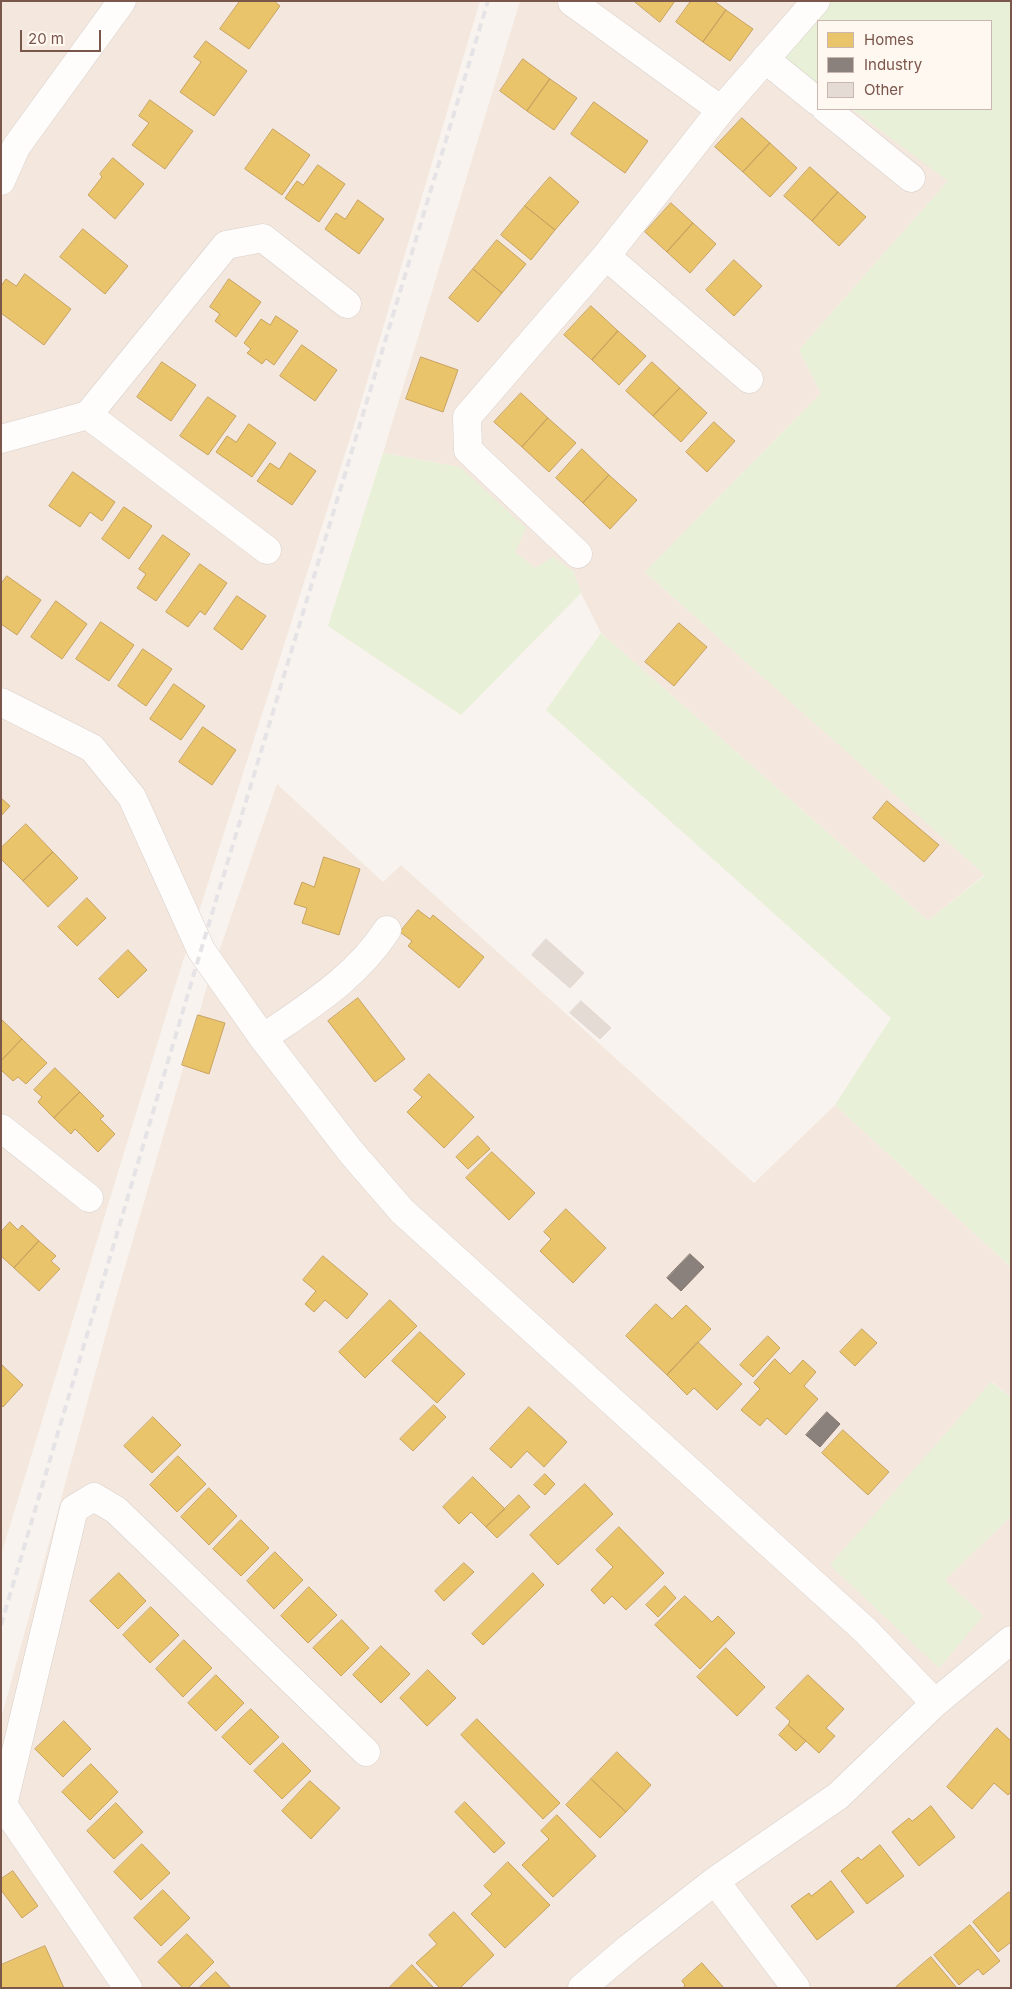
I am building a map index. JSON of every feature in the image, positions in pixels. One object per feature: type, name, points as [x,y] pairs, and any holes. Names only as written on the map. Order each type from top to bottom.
[{"type":"street","points":[[1,181],[16,147],[122,1]]},
{"type":"street","points":[[578,554],[468,450],[467,417],[606,256],[721,110],[816,1]]},
{"type":"street","points":[[572,2],[721,110]]},
{"type":"street","points":[[765,59],[817,101]]},
{"type":"street","points":[[827,110],[912,178]]},
{"type":"street","points":[[1,439],[88,415],[226,245],[263,238],[346,304]]},
{"type":"street","points":[[606,256],[750,379]]},
{"type":"street","points":[[88,415],[267,550]]},
{"type":"street","points":[[1,702],[92,748],[132,797],[201,950],[262,1038],[351,1152],[402,1210],[866,1631],[936,1703]]},
{"type":"street","points":[[262,1038],[337,986],[375,949],[387,930]]},
{"type":"street","points":[[1,1128],[89,1198]]},
{"type":"street","points":[[128,1988],[3,1805],[74,1509],[94,1497],[116,1510],[366,1752]]},
{"type":"street","points":[[582,1988],[629,1948],[716,1881],[838,1796],[936,1703],[1011,1640]]},
{"type":"street","points":[[716,1881],[796,1988]]},
{"type":"shaded area","points":[[1,1],[480,1],[353,429],[171,999],[1,1555]]},
{"type":"shaded area","points":[[520,1],[831,1],[784,58],[817,83],[817,110],[853,110],[949,180],[799,350],[821,393],[645,572],[985,874],[928,921],[601,633],[581,593],[573,571],[535,569],[515,552],[460,467],[383,453]]},
{"type":"shaded area","points":[[277,784],[383,882],[401,865],[754,1183],[835,1105],[1011,1267],[1011,1397],[992,1382],[944,1580],[1011,1516],[1011,1988],[1,1988],[1,1719],[113,1308],[207,986]]},
{"type":"green space","points":[[831,1],[1011,1],[1011,1267],[835,1105],[891,1018],[546,710],[601,633],[928,921],[985,875],[645,572],[821,393],[799,350],[948,181],[853,110],[992,110],[992,20],[817,20],[817,83],[784,58]]},
{"type":"green space","points":[[383,453],[460,467],[526,528],[515,552],[535,568],[553,557],[573,571],[581,593],[461,715],[328,626]]},
{"type":"green space","points":[[991,1382],[1011,1397],[1011,1516],[945,1580],[983,1616],[939,1668],[830,1565]]},
{"type":"building: Homes","points":[[240,1],[274,1],[280,6],[249,49],[220,29]]},
{"type":"building: Homes","points":[[634,1],[675,1],[660,22]]},
{"type":"building: Homes","points":[[691,1],[714,1],[726,10],[703,42],[676,22]]},
{"type":"building: Homes","points":[[726,10],[753,29],[730,61],[703,42]]},
{"type":"building: Homes","points":[[206,41],[247,71],[214,116],[180,92],[201,62],[194,57]]},
{"type":"building: Homes","points":[[523,59],[550,79],[527,111],[500,91]]},
{"type":"building: Homes","points":[[550,79],[577,98],[554,130],[527,111]]},
{"type":"building: Homes","points":[[150,100],[193,131],[165,169],[132,145],[149,123],[139,116]]},
{"type":"building: Homes","points":[[594,102],[648,141],[625,173],[571,134]]},
{"type":"building: Homes","points":[[742,118],[770,143],[743,172],[715,147]]},
{"type":"building: Homes","points":[[273,129],[310,155],[282,195],[245,169]]},
{"type":"building: Homes","points":[[770,143],[797,168],[770,197],[743,172]]},
{"type":"building: Homes","points":[[113,158],[144,184],[115,219],[88,195],[102,177],[100,174]]},
{"type":"building: Homes","points":[[318,165],[345,184],[319,222],[285,198],[297,181],[303,185]]},
{"type":"building: Homes","points":[[810,167],[838,192],[812,221],[784,196]]},
{"type":"building: Homes","points":[[550,177],[579,202],[555,230],[525,206]]},
{"type":"building: Homes","points":[[838,192],[866,217],[839,246],[812,221]]},
{"type":"building: Homes","points":[[358,200],[384,219],[359,254],[325,229],[336,213],[345,219]]},
{"type":"building: Homes","points":[[671,203],[693,223],[667,252],[645,232]]},
{"type":"building: Homes","points":[[525,206],[555,230],[531,260],[501,235]]},
{"type":"building: Homes","points":[[693,223],[716,244],[690,273],[667,252]]},
{"type":"building: Homes","points":[[83,229],[128,266],[105,294],[60,257]]},
{"type":"building: Homes","points":[[497,240],[526,264],[502,293],[473,269]]},
{"type":"building: Homes","points":[[734,260],[762,286],[734,316],[706,290]]},
{"type":"building: Homes","points":[[473,269],[502,293],[478,322],[449,298]]},
{"type":"building: Homes","points":[[25,274],[71,309],[44,345],[1,313],[1,286],[6,279],[16,286]]},
{"type":"building: Homes","points":[[229,279],[261,302],[236,337],[215,321],[220,314],[210,307]]},
{"type":"building: Homes","points":[[591,306],[618,331],[592,360],[564,335]]},
{"type":"building: Homes","points":[[276,316],[298,331],[274,365],[266,359],[262,364],[247,353],[251,349],[244,343],[261,319],[270,325]]},
{"type":"building: Homes","points":[[618,331],[646,356],[619,385],[592,360]]},
{"type":"building: Homes","points":[[302,345],[337,370],[315,401],[280,376]]},
{"type":"building: Homes","points":[[421,357],[458,370],[443,412],[406,399]]},
{"type":"building: Homes","points":[[162,362],[196,385],[171,421],[137,397]]},
{"type":"building: Homes","points":[[652,362],[680,388],[653,416],[626,391]]},
{"type":"building: Homes","points":[[680,388],[707,413],[681,442],[653,416]]},
{"type":"building: Homes","points":[[521,393],[548,418],[522,447],[494,422]]},
{"type":"building: Homes","points":[[208,397],[236,416],[208,455],[180,436]]},
{"type":"building: Homes","points":[[548,418],[576,443],[549,472],[522,447]]},
{"type":"building: Homes","points":[[714,422],[735,441],[707,472],[686,452]]},
{"type":"building: Homes","points":[[249,424],[276,443],[252,477],[216,452],[227,436],[236,442]]},
{"type":"building: Homes","points":[[582,449],[609,475],[583,503],[556,478]]},
{"type":"building: Homes","points":[[290,453],[316,471],[292,505],[257,481],[270,463],[279,469]]},
{"type":"building: Homes","points":[[73,472],[115,502],[102,521],[90,512],[80,527],[49,506]]},
{"type":"building: Homes","points":[[609,475],[637,500],[610,529],[583,503]]},
{"type":"building: Homes","points":[[124,507],[152,526],[129,559],[102,539]]},
{"type":"building: Homes","points":[[163,535],[190,554],[156,601],[137,588],[146,574],[139,569]]},
{"type":"building: Homes","points":[[200,564],[227,583],[205,615],[200,611],[188,627],[166,612]]},
{"type":"building: Homes","points":[[7,576],[41,600],[17,635],[1,624],[1,584]]},
{"type":"building: Homes","points":[[237,596],[266,616],[242,650],[214,629]]},
{"type":"building: Homes","points":[[56,601],[87,624],[62,659],[31,637]]},
{"type":"building: Homes","points":[[101,622],[134,645],[109,681],[76,659]]},
{"type":"building: Homes","points":[[679,623],[707,647],[674,686],[645,662]]},
{"type":"building: Homes","points":[[143,649],[172,669],[146,706],[118,686]]},
{"type":"building: Homes","points":[[174,684],[205,706],[181,740],[150,719]]},
{"type":"building: Homes","points":[[203,727],[236,750],[212,785],[179,762]]},
{"type":"building: Homes","points":[[1,798],[10,806],[1,816]]},
{"type":"building: Homes","points":[[887,801],[939,845],[924,862],[873,818]]},
{"type":"building: Homes","points":[[26,824],[53,852],[23,881],[1,859],[1,848]]},
{"type":"building: Homes","points":[[53,852],[78,878],[48,907],[23,881]]},
{"type":"building: Homes","points":[[324,857],[360,869],[339,935],[302,923],[307,908],[294,904],[302,882],[314,887]]},
{"type":"building: Homes","points":[[87,898],[106,918],[77,946],[58,927]]},
{"type":"building: Homes","points":[[418,910],[430,919],[433,915],[484,957],[459,988],[408,946],[412,941],[400,932]]},
{"type":"building: Homes","points":[[128,950],[147,970],[118,998],[99,979]]},
{"type":"building: Homes","points":[[358,998],[405,1059],[375,1082],[328,1021]]},
{"type":"building: Homes","points":[[198,1015],[225,1023],[209,1074],[182,1065]]},
{"type":"building: Homes","points":[[1,1019],[22,1039],[1,1061]]},
{"type":"building: Homes","points":[[22,1039],[47,1063],[26,1084],[18,1077],[13,1081],[1,1070],[1,1061]]},
{"type":"building: Homes","points":[[55,1068],[80,1092],[54,1118],[38,1102],[42,1097],[34,1090]]},
{"type":"building: Homes","points":[[429,1074],[474,1117],[444,1148],[407,1112],[422,1097],[414,1090]]},
{"type":"building: Homes","points":[[80,1092],[104,1116],[100,1119],[115,1134],[98,1152],[75,1129],[71,1134],[54,1118]]},
{"type":"building: Homes","points":[[478,1136],[490,1149],[468,1169],[456,1157]]},
{"type":"building: Homes","points":[[492,1152],[535,1193],[509,1220],[466,1178]]},
{"type":"building: Homes","points":[[566,1209],[606,1248],[573,1283],[540,1251],[551,1239],[544,1232]]},
{"type":"building: Homes","points":[[10,1222],[18,1230],[22,1225],[39,1241],[14,1268],[1,1256],[1,1232]]},
{"type":"building: Homes","points":[[39,1241],[56,1256],[51,1261],[60,1269],[39,1291],[14,1268]]},
{"type":"building: Homes","points":[[323,1256],[368,1294],[347,1319],[325,1300],[314,1312],[305,1304],[316,1291],[303,1280]]},
{"type":"building: Homes","points":[[390,1300],[417,1326],[365,1378],[339,1352]]},
{"type":"building: Homes","points":[[656,1304],[672,1319],[686,1305],[711,1329],[667,1375],[626,1336]]},
{"type":"building: Homes","points":[[862,1329],[877,1343],[855,1366],[840,1352]]},
{"type":"building: Homes","points":[[420,1332],[465,1374],[437,1403],[392,1361]]},
{"type":"building: Homes","points":[[768,1336],[780,1348],[753,1377],[740,1365]]},
{"type":"building: Homes","points":[[698,1342],[742,1384],[717,1410],[694,1388],[687,1395],[667,1375]]},
{"type":"building: Homes","points":[[775,1359],[790,1374],[803,1360],[816,1372],[804,1386],[818,1399],[786,1435],[767,1418],[760,1426],[741,1410],[760,1389],[754,1383]]},
{"type":"building: Homes","points":[[1,1364],[23,1385],[3,1407],[1,1405]]},
{"type":"building: Homes","points":[[434,1405],[446,1417],[413,1451],[400,1439]]},
{"type":"building: Homes","points":[[529,1407],[567,1442],[544,1467],[527,1451],[511,1468],[490,1449]]},
{"type":"building: Homes","points":[[153,1417],[181,1445],[152,1473],[124,1446]]},
{"type":"building: Homes","points":[[843,1430],[889,1472],[868,1495],[822,1453]]},
{"type":"building: Homes","points":[[178,1456],[206,1484],[177,1512],[150,1485]]},
{"type":"building: Homes","points":[[545,1474],[555,1484],[545,1495],[534,1485]]},
{"type":"building: Homes","points":[[473,1477],[505,1509],[486,1527],[471,1512],[459,1524],[443,1507]]},
{"type":"building: Homes","points":[[585,1484],[613,1514],[558,1565],[530,1535]]},
{"type":"building: Homes","points":[[209,1488],[237,1516],[209,1545],[181,1517]]},
{"type":"building: Homes","points":[[519,1495],[530,1507],[497,1538],[486,1527]]},
{"type":"building: Homes","points":[[241,1520],[269,1548],[241,1576],[213,1549]]},
{"type":"building: Homes","points":[[619,1527],[664,1573],[626,1610],[612,1596],[604,1604],[591,1590],[613,1567],[596,1550]]},
{"type":"building: Homes","points":[[275,1552],[303,1580],[274,1609],[247,1581]]},
{"type":"building: Homes","points":[[464,1563],[474,1572],[444,1601],[435,1591]]},
{"type":"building: Homes","points":[[119,1573],[146,1601],[118,1629],[90,1601]]},
{"type":"building: Homes","points":[[533,1573],[544,1585],[483,1645],[472,1634]]},
{"type":"building: Homes","points":[[665,1586],[676,1598],[658,1617],[646,1605]]},
{"type":"building: Homes","points":[[309,1587],[337,1615],[308,1643],[281,1616]]},
{"type":"building: Homes","points":[[685,1596],[712,1622],[718,1616],[735,1633],[700,1669],[655,1625]]},
{"type":"building: Homes","points":[[151,1607],[179,1635],[150,1663],[123,1635]]},
{"type":"building: Homes","points":[[342,1620],[369,1648],[341,1676],[313,1648]]},
{"type":"building: Homes","points":[[184,1640],[212,1668],[183,1697],[156,1669]]},
{"type":"building: Homes","points":[[381,1646],[410,1674],[381,1703],[353,1675]]},
{"type":"building: Homes","points":[[726,1648],[765,1687],[737,1716],[697,1677]]},
{"type":"building: Homes","points":[[428,1670],[456,1698],[427,1726],[400,1698]]},
{"type":"building: Homes","points":[[216,1675],[244,1703],[216,1731],[188,1703]]},
{"type":"building: Homes","points":[[808,1675],[844,1709],[826,1728],[835,1736],[819,1753],[788,1725],[790,1721],[776,1708]]},
{"type":"building: Homes","points":[[251,1709],[279,1737],[250,1765],[222,1737]]},
{"type":"building: Homes","points":[[477,1719],[560,1803],[543,1819],[461,1735]]},
{"type":"building: Homes","points":[[64,1721],[91,1749],[63,1777],[35,1749]]},
{"type":"building: Homes","points":[[788,1725],[806,1741],[796,1751],[779,1735]]},
{"type":"building: Homes","points":[[997,1728],[1011,1741],[1011,1792],[1008,1795],[994,1783],[972,1809],[947,1787]]},
{"type":"building: Homes","points":[[283,1743],[311,1771],[282,1799],[254,1771]]},
{"type":"building: Homes","points":[[617,1752],[651,1785],[626,1812],[591,1779]]},
{"type":"building: Homes","points":[[91,1764],[118,1792],[90,1820],[62,1792]]},
{"type":"building: Homes","points":[[591,1779],[626,1812],[600,1838],[566,1805]]},
{"type":"building: Homes","points":[[310,1781],[340,1808],[311,1839],[282,1811]]},
{"type":"building: Homes","points":[[465,1802],[505,1843],[494,1853],[455,1812]]},
{"type":"building: Homes","points":[[116,1803],[143,1832],[114,1859],[87,1831]]},
{"type":"building: Homes","points":[[931,1806],[955,1837],[919,1866],[892,1832],[909,1818],[912,1821]]},
{"type":"building: Homes","points":[[557,1815],[596,1856],[553,1897],[522,1865],[549,1839],[541,1831]]},
{"type":"building: Homes","points":[[142,1844],[170,1873],[141,1900],[114,1872]]},
{"type":"building: Homes","points":[[880,1845],[904,1876],[867,1904],[841,1871],[858,1857],[861,1860]]},
{"type":"building: Homes","points":[[508,1862],[550,1905],[505,1948],[471,1914],[492,1894],[484,1886]]},
{"type":"building: Homes","points":[[13,1871],[38,1906],[22,1918],[1,1890],[1,1879]]},
{"type":"building: Homes","points":[[831,1881],[854,1912],[817,1940],[791,1906],[809,1893],[811,1896]]},
{"type":"building: Homes","points":[[163,1890],[190,1918],[161,1946],[134,1918]]},
{"type":"building: Homes","points":[[1009,1892],[1011,1894],[1011,1942],[998,1952],[973,1922]]},
{"type":"building: Homes","points":[[454,1912],[494,1955],[460,1988],[440,1988],[416,1963],[437,1944],[429,1935]]},
{"type":"building: Homes","points":[[970,1925],[1000,1961],[983,1975],[978,1969],[959,1985],[934,1955]]},
{"type":"building: Homes","points":[[187,1934],[214,1962],[188,1988],[183,1988],[158,1962]]},
{"type":"building: Homes","points":[[45,1946],[64,1988],[1,1988],[1,1965]]},
{"type":"building: Homes","points":[[931,1957],[957,1988],[896,1988],[896,1987]]},
{"type":"building: Homes","points":[[702,1963],[724,1988],[683,1988],[685,1985],[682,1981]]},
{"type":"building: Homes","points":[[412,1965],[434,1988],[389,1988]]},
{"type":"building: Homes","points":[[216,1972],[231,1988],[199,1988]]},
{"type":"building: Industry","points":[[690,1254],[704,1267],[681,1291],[667,1278]]},
{"type":"building: Industry","points":[[827,1412],[840,1424],[820,1447],[806,1435]]},
{"type":"building: Other","points":[[546,939],[584,973],[570,988],[532,955]]},
{"type":"building: Other","points":[[581,1001],[611,1028],[600,1039],[570,1013]]},
{"type":"railway","points":[[1,1625],[201,950],[488,1]]}]
